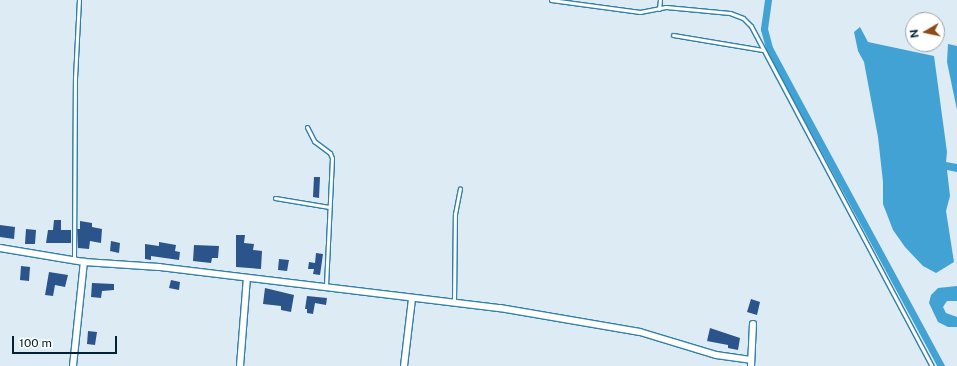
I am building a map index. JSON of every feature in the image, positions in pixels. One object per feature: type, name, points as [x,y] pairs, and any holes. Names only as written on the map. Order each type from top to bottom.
[{"type":"street","points":[[0,248],[74,261],[159,267],[500,308],[640,332],[716,355],[751,363],[753,324]]},
{"type":"street","points":[[73,366],[84,262]]},
{"type":"street","points":[[240,366],[247,278]]},
{"type":"street","points":[[404,366],[412,298]]},
{"type":"lane","points":[[74,261],[75,78],[79,0]]},
{"type":"lane","points":[[550,0],[640,12],[666,7],[730,13],[743,18],[751,26],[932,366]]},
{"type":"lane","points":[[659,9],[660,0]]},
{"type":"lane","points":[[673,35],[763,50]]},
{"type":"lane","points":[[307,127],[314,141],[330,152],[332,158],[326,287]]},
{"type":"lane","points":[[454,303],[455,214],[460,188]]},
{"type":"lane","points":[[275,198],[329,207]]},
{"type":"water","points":[[860,27],[868,42],[905,50],[905,52],[915,52],[934,56],[947,152],[946,162],[957,164],[957,172],[947,170],[950,196],[946,211],[954,262],[936,273],[923,266],[905,247],[893,230],[883,204],[883,182],[878,137],[864,62],[858,51],[854,32]]},
{"type":"water","points":[[948,44],[957,46],[957,110],[947,62]]},
{"type":"water","points":[[957,286],[957,301],[947,301],[943,307],[946,313],[957,317],[957,327],[948,327],[938,322],[929,303],[931,295],[938,288]]},
{"type":"building","points":[[314,177],[320,177],[319,198],[313,197]]},
{"type":"building","points":[[54,220],[61,220],[61,230],[71,230],[71,243],[46,243],[48,230],[53,230]]},
{"type":"building","points":[[80,221],[92,223],[92,227],[102,229],[101,243],[90,241],[89,249],[78,248],[77,229],[80,229]]},
{"type":"building","points":[[0,225],[15,227],[14,239],[0,237]]},
{"type":"building","points":[[26,229],[36,230],[35,244],[25,244]]},
{"type":"building","points":[[236,235],[245,235],[244,243],[254,244],[253,250],[262,251],[261,269],[236,267]]},
{"type":"building","points":[[111,241],[120,243],[119,253],[110,251]]},
{"type":"building","points":[[159,242],[176,245],[175,251],[180,252],[179,260],[151,256],[151,260],[145,259],[145,244],[159,246]]},
{"type":"building","points":[[194,245],[219,246],[218,258],[212,258],[211,263],[193,261]]},
{"type":"building","points":[[316,253],[323,254],[320,275],[313,274],[314,269],[308,269],[309,262],[315,263]]},
{"type":"building","points":[[279,259],[289,260],[287,271],[278,270]]},
{"type":"building","points":[[21,266],[30,267],[29,281],[20,280]]},
{"type":"building","points":[[49,272],[68,275],[65,287],[55,285],[53,296],[45,295]]},
{"type":"building","points":[[171,280],[180,282],[179,290],[169,288]]},
{"type":"building","points":[[92,283],[114,284],[114,290],[102,291],[101,298],[91,297]]},
{"type":"building","points":[[265,288],[294,295],[291,312],[281,310],[281,306],[263,304]]},
{"type":"building","points":[[307,296],[327,298],[326,305],[315,303],[313,314],[307,313],[307,309],[305,309]]},
{"type":"building","points":[[751,299],[760,302],[757,315],[747,312]]},
{"type":"building","points":[[710,328],[740,338],[738,350],[728,348],[728,345],[707,341]]},
{"type":"building","points":[[88,331],[97,332],[95,345],[87,344]]},
{"type":"waterway","points":[[768,0],[764,29],[769,48],[941,366]]}]
